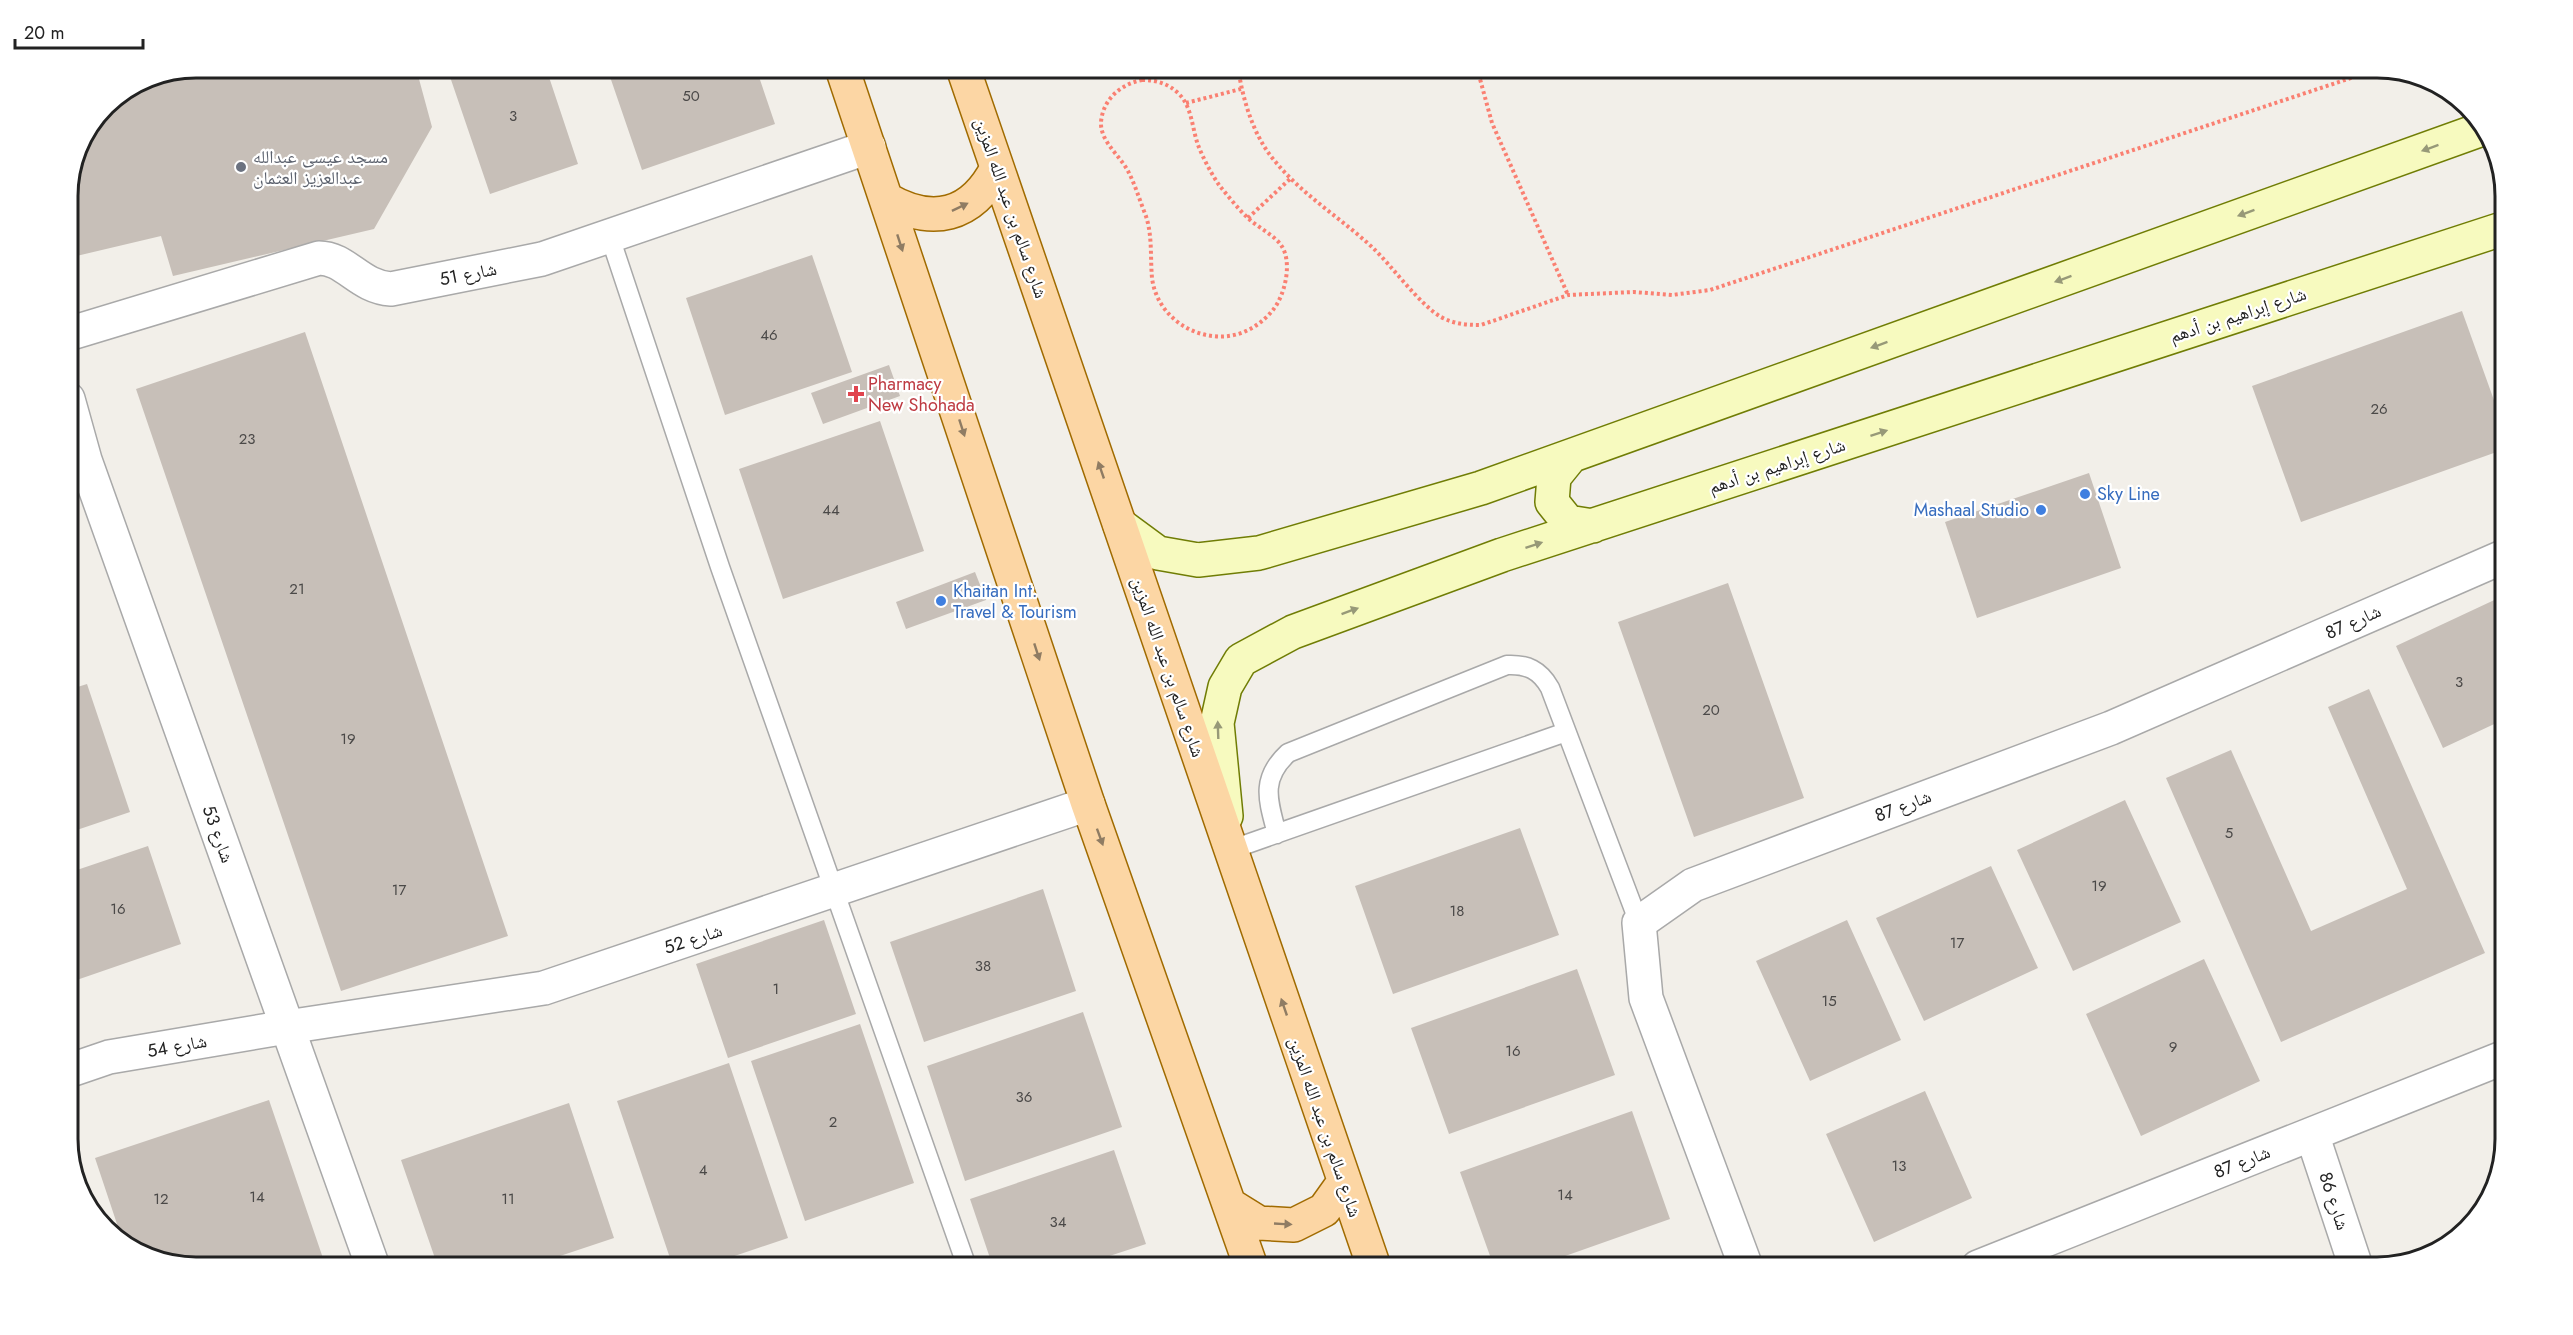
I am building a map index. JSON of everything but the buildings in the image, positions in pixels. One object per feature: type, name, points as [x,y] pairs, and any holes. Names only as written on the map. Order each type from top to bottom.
[{"type":"main road","points":[[845,78],[1088,804],[1247,1257]]},
{"type":"main road","name":"شارع سالم بن عبد الله المزين","points":[[966,78],[1370,1257]]},
{"type":"main road","points":[[886,199],[916,213],[949,212],[965,206],[979,196],[997,168]]},
{"type":"main road","points":[[1230,1205],[1259,1223],[1294,1225],[1324,1210],[1344,1182]]},
{"type":"street","points":[[1120,525],[1158,553],[1198,560],[1259,553],[1481,488],[2476,131]]},
{"type":"street","name":"51 شارع","points":[[78,330],[319,258],[331,258],[364,282],[377,288],[391,289],[543,259],[869,147]]},
{"type":"street","name":"شارع إبراهيم بن أدهم","points":[[1230,850],[1217,723],[1225,687],[1241,660],[1293,632],[1502,555],[2495,231]]},
{"type":"street","points":[[1571,456],[1554,477],[1552,502],[1568,522],[1593,526]]},
{"type":"street","name":"شارع 53","points":[[78,466],[287,1027],[369,1257]]},
{"type":"street","name":"شارع 87","points":[[1639,923],[1693,885],[2111,728],[2495,560]]},
{"type":"street","name":"شارع 52","points":[[287,1027],[544,988],[835,892],[1088,804]]},
{"type":"street","points":[[1639,923],[1646,998],[1742,1257]]},
{"type":"street","name":"شارع 54","points":[[78,1068],[109,1057],[287,1027]]},
{"type":"street","name":"شارع 87","points":[[2005,1257],[2495,1061]]},
{"type":"street","name":"شارع 86","points":[[2312,1134],[2351,1257]]},
{"type":"lane","points":[[610,237],[720,567],[963,1257]]},
{"type":"lane","points":[[1277,834],[1268,801],[1268,788],[1271,773],[1288,753],[1507,665],[1520,665],[1534,669],[1544,677],[1550,688],[1639,923]]},
{"type":"lane","points":[[1230,850],[1566,732]]},
{"type":"path","points":[[1239,78],[1255,129],[1273,159],[1303,191],[1373,248],[1428,307],[1452,322],[1481,325],[1568,295],[1634,292],[1672,295],[1710,290],[2351,78]]},
{"type":"path","points":[[1480,78],[1492,123],[1568,295]]},
{"type":"path","points":[[1152,80],[1162,82],[1180,95],[1186,103],[1198,146],[1219,184],[1248,218],[1281,245],[1286,261],[1286,277],[1275,307],[1251,329],[1236,335],[1220,337],[1189,330],[1164,309],[1156,294],[1152,279],[1153,262],[1146,216],[1129,172],[1102,133],[1101,123],[1107,102],[1122,87],[1131,82],[1152,80]]},
{"type":"path","points":[[1186,103],[1241,89]]},
{"type":"path","points":[[1248,218],[1291,178]]},
{"type":"place","name":"مسجد عيسى عبدالله عبدالعزيز العثمان","points":[[241,167]]},
{"type":"place","name":"Pharmacy New Shohada","points":[[856,394]]},
{"type":"place","name":"Sky Line","points":[[2085,494]]},
{"type":"place","name":"Mashaal Studio","points":[[2041,510]]},
{"type":"place","name":"Khaitan Int. Travel & Tourism","points":[[941,601]]}]
